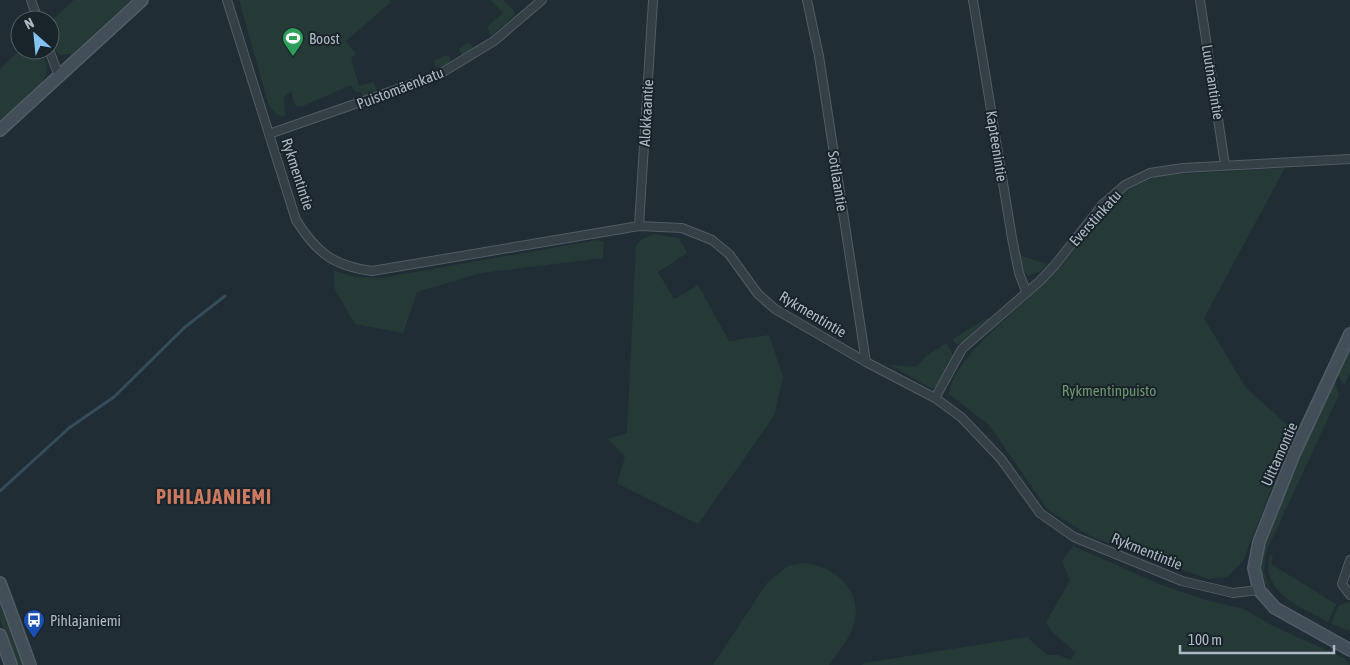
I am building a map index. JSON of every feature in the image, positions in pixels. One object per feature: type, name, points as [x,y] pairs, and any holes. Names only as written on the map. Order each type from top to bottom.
[{"type":"street","points":[[0,130],[142,0]]},
{"type":"street","name":"Rykmentintie","points":[[227,0],[296,220],[304,234],[322,253],[352,268],[372,271],[417,265],[640,226],[682,228],[712,240],[729,254],[765,302],[796,323],[935,398],[961,417],[1001,459],[1040,513],[1074,537],[1182,581],[1233,593],[1259,590]]},
{"type":"street","name":"Puistomäenkatu","points":[[269,134],[438,75],[494,41],[542,0]]},
{"type":"street","name":"Alokkaantie","points":[[640,226],[653,0]]},
{"type":"street","name":"Sotilaantie","points":[[807,0],[819,56],[866,362]]},
{"type":"street","name":"Kapteenintie","points":[[973,0],[1012,238],[1019,273],[1026,291]]},
{"type":"street","name":"Luutnantintie","points":[[1200,0],[1225,165]]},
{"type":"street","points":[[53,60],[59,76]]},
{"type":"street","name":"Everstinkatu","points":[[935,398],[962,349],[1055,265],[1103,204],[1126,185],[1150,173],[1163,170],[1350,159]]},
{"type":"street","name":"Uittamontie","points":[[1259,590],[1254,568],[1260,542],[1294,454],[1350,334]]},
{"type":"street","points":[[1350,560],[1342,584],[1350,595]]},
{"type":"street","points":[[0,583],[30,665]]},
{"type":"street","points":[[1259,590],[1268,602],[1280,611],[1350,650]]},
{"type":"street","points":[[0,635],[11,665]]},
{"type":"green space","points":[[74,0],[131,0],[72,54],[60,55],[60,13]]},
{"type":"green space","name":"Boost","points":[[239,0],[389,0],[391,2],[346,41],[356,54],[351,58],[359,86],[374,82],[377,91],[362,96],[361,93],[354,91],[351,85],[303,106],[297,106],[293,102],[292,91],[284,97],[285,116],[277,115],[269,106]]},
{"type":"green space","points":[[491,0],[504,0],[516,14],[491,36],[487,27],[503,13]]},
{"type":"green space","points":[[468,42],[475,49],[462,56],[459,49]]},
{"type":"green space","points":[[446,55],[450,57],[450,62],[439,68],[435,66],[434,61]]},
{"type":"green space","points":[[10,60],[46,60],[47,65],[44,80],[0,120],[0,69]]},
{"type":"green space","name":"Rykmentinpuisto","points":[[1285,168],[1204,318],[1246,388],[1294,431],[1243,561],[1227,577],[1208,579],[1092,537],[1048,510],[989,425],[949,394],[953,379],[977,346],[1056,272],[1110,203],[1122,194],[1142,183],[1163,175]]},
{"type":"green space","points":[[654,234],[679,238],[687,253],[658,272],[674,299],[698,285],[729,341],[769,335],[783,377],[774,416],[698,524],[617,483],[625,457],[608,439],[627,433],[636,245],[642,239]]},
{"type":"green space","points":[[597,240],[604,242],[603,258],[481,273],[417,292],[403,333],[355,324],[335,290],[333,270],[355,277],[381,278]]},
{"type":"green space","points":[[1019,255],[1047,264],[1039,272],[1028,276],[1023,269]]},
{"type":"green space","points":[[988,317],[989,321],[974,336],[965,342],[956,344],[953,339]]},
{"type":"green space","points":[[947,343],[954,357],[932,389],[890,365],[916,367],[929,354]]},
{"type":"green space","points":[[1350,349],[1350,372],[1344,385],[1338,375]]},
{"type":"green space","points":[[1335,380],[1339,395],[1266,552],[1264,571],[1271,593],[1261,574],[1264,550],[1294,469]]},
{"type":"green space","points":[[1073,546],[1159,584],[1206,600],[1244,609],[1275,627],[1344,658],[1350,665],[862,665],[864,663],[1027,637],[1047,655],[1058,655],[1070,660],[1075,654],[1073,650],[1051,631],[1046,622],[1070,580],[1062,561]]},
{"type":"green space","points":[[1270,555],[1273,555],[1271,564],[1336,604],[1328,622],[1296,604],[1277,589],[1271,579],[1268,568]]},
{"type":"green space","points":[[802,563],[815,565],[838,576],[852,595],[856,606],[851,632],[829,665],[713,665],[767,583],[788,566]]},
{"type":"green space","points":[[1350,602],[1350,631],[1331,624],[1338,606]]},
{"type":"green space","points":[[0,605],[23,665],[16,665],[0,619]]},
{"type":"waterway","points":[[0,491],[69,428],[114,397],[185,327],[225,296]]},
{"type":"place","name":"Boost","points":[[293,57]]},
{"type":"place","name":"Pihlajaniemi","points":[[34,639]]},
{"type":"district","name":"PIHLAJANIEMI","points":[[214,496]]}]
